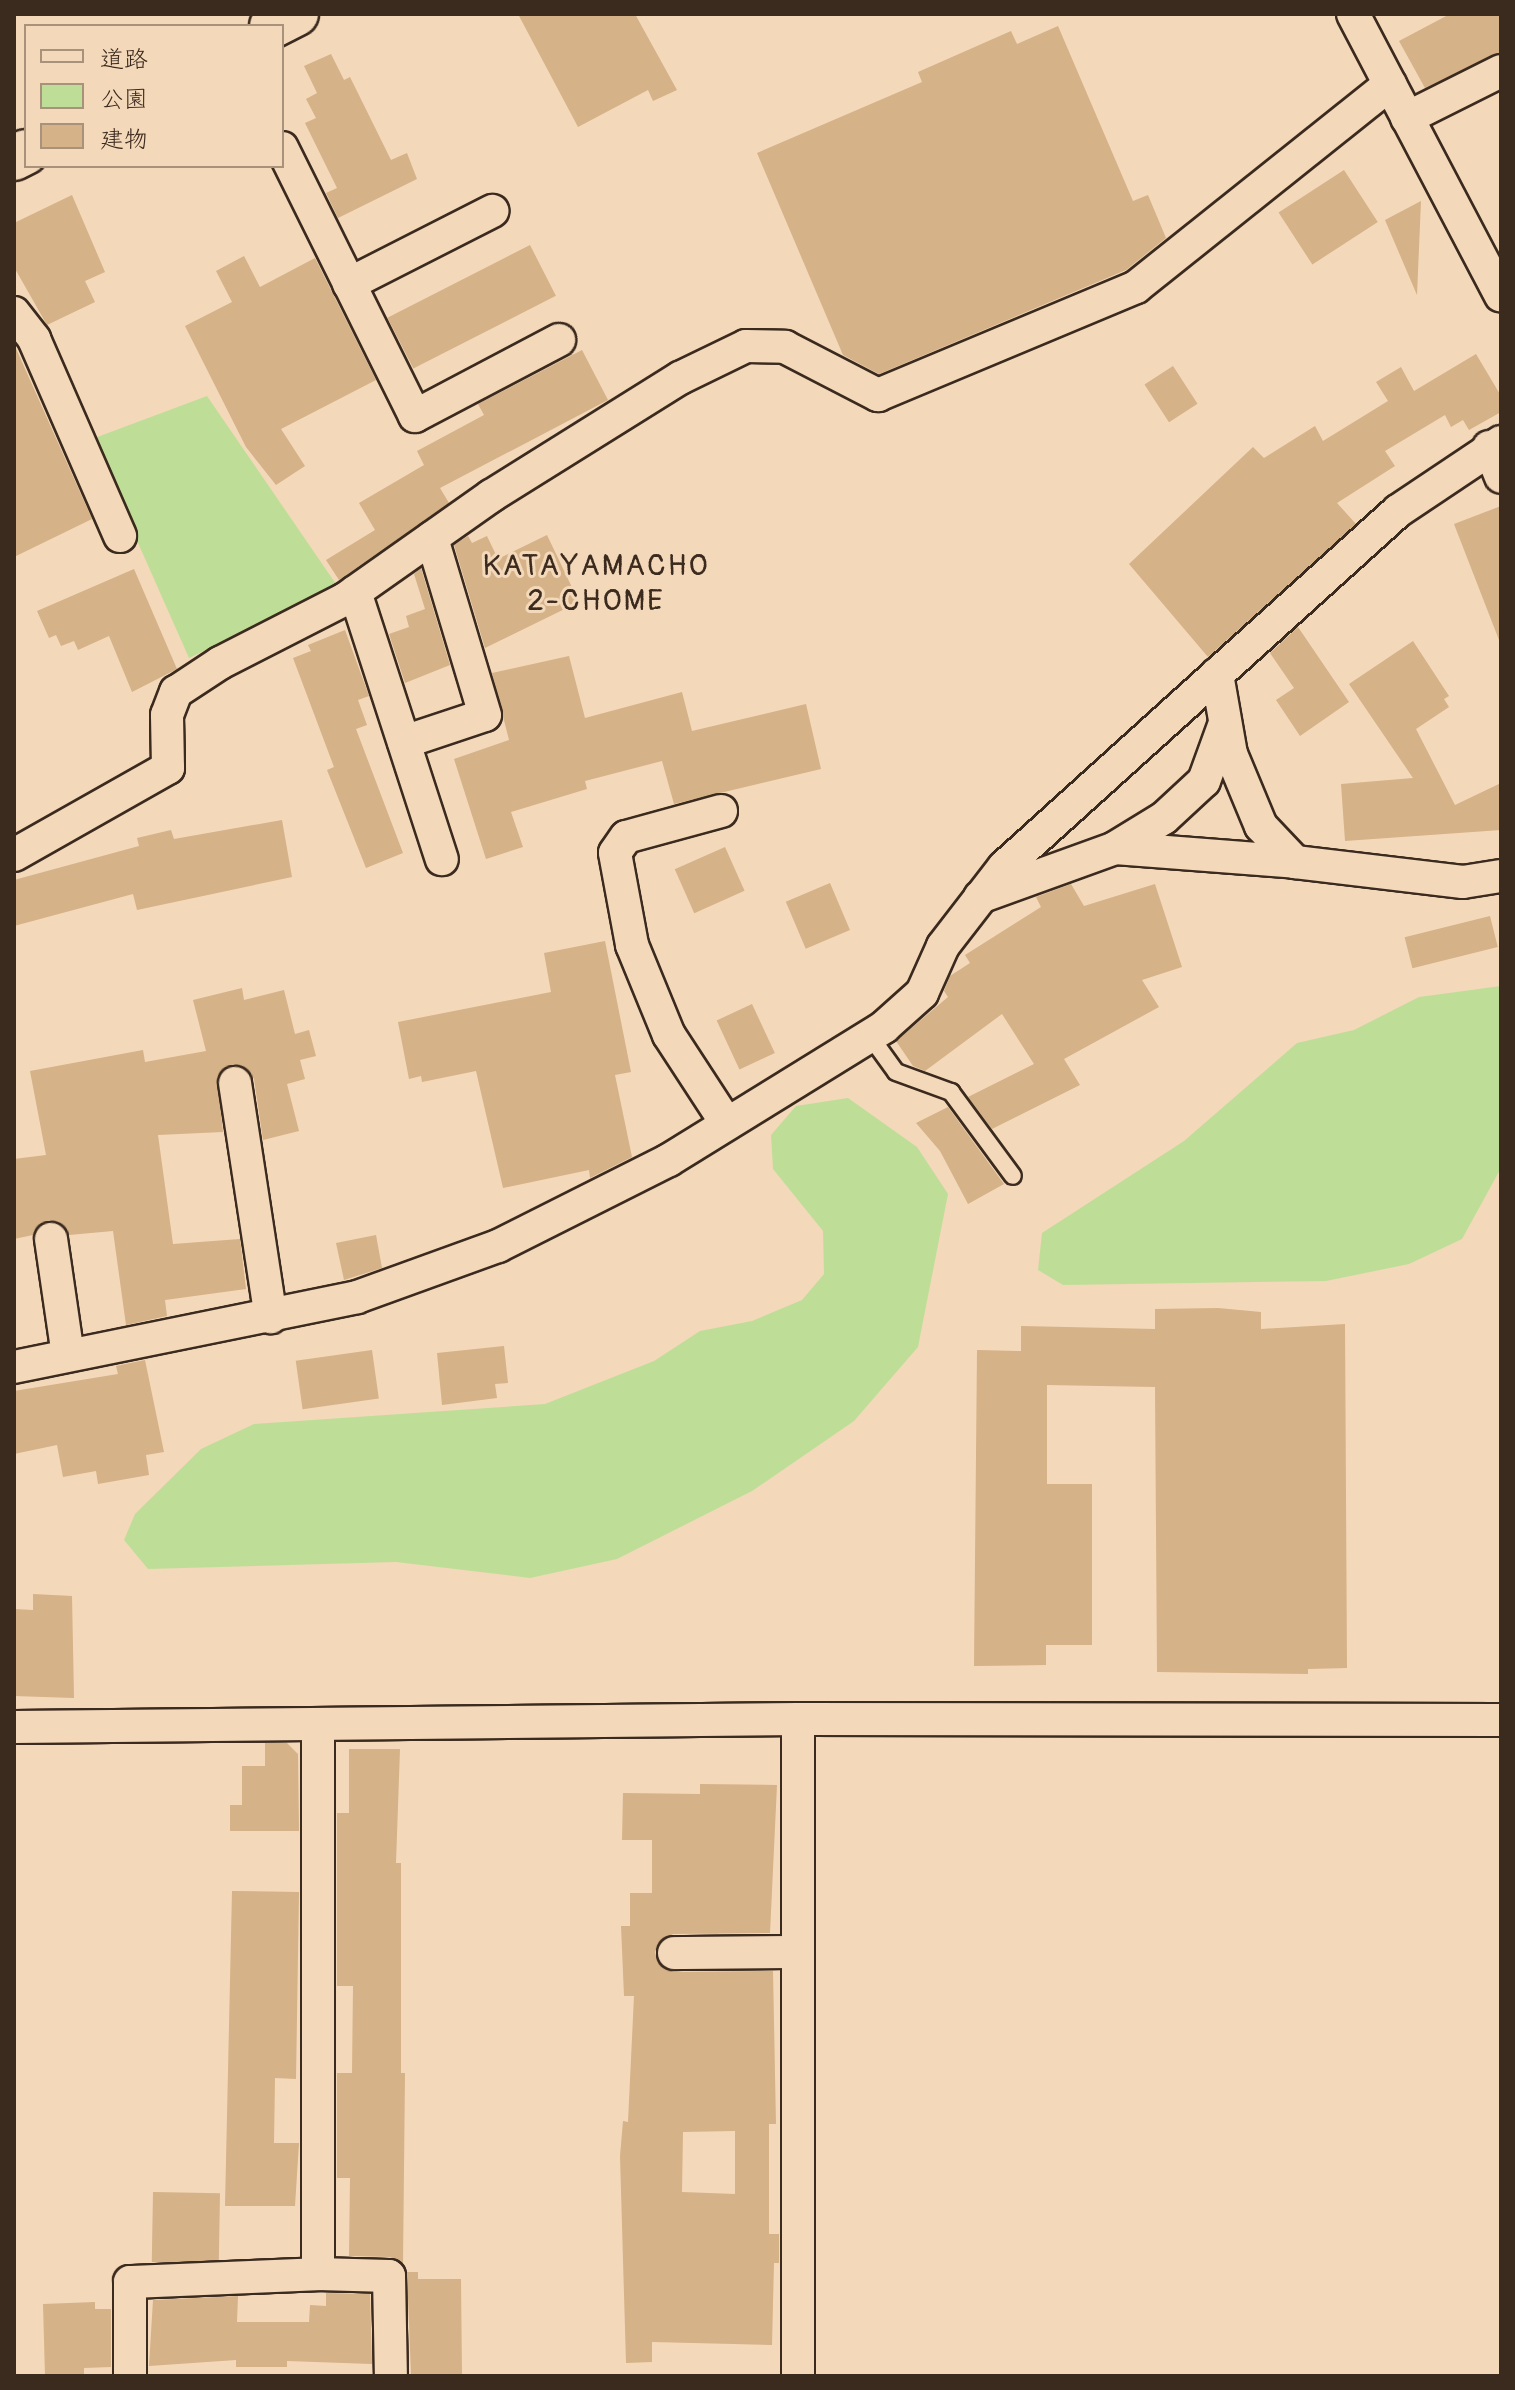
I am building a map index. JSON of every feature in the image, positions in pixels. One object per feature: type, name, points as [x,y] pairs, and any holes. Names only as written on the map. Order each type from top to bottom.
[{"type":"highway","points":[[276,24],[296,14]]},
{"type":"street","points":[[1353,14],[1501,296]]},
{"type":"street","points":[[1407,118],[1501,71]]},
{"type":"street","points":[[14,855],[168,768],[167,715],[176,692],[355,592],[432,538],[680,378],[746,346],[785,347],[878,395],[1136,287],[1390,84]]},
{"type":"street","points":[[284,152],[415,416],[559,340]]},
{"type":"street","points":[[349,284],[492,211]]},
{"type":"street","points":[[14,313],[34,339],[120,536]]},
{"type":"street","points":[[14,1367],[357,1297],[498,1246],[669,1160],[725,1121],[870,1036],[922,993],[943,946],[1004,867],[1398,511],[1495,444],[1501,477]]},
{"type":"street","points":[[404,742],[485,715],[432,538]]},
{"type":"street","points":[[355,592],[442,859]]},
{"type":"street","points":[[1217,674],[1231,754],[1261,826],[1295,862]]},
{"type":"street","points":[[980,897],[1115,848],[1164,818],[1204,781],[1225,723]]},
{"type":"street","points":[[721,811],[626,837],[615,853],[632,945],[653,997],[669,1035],[725,1121]]},
{"type":"street","points":[[1115,848],[1295,862],[1463,882],[1501,876]]},
{"type":"street","points":[[235,1083],[271,1317]]},
{"type":"street","points":[[51,1239],[68,1355]]},
{"type":"street","points":[[798,1719],[798,2376]]},
{"type":"street","points":[[14,1727],[798,1719],[1501,1720]]},
{"type":"street","points":[[318,1726],[318,2274]]},
{"type":"street","points":[[674,1953],[798,1952]]},
{"type":"street","points":[[130,2376],[130,2282],[318,2274],[389,2276],[391,2376]]},
{"type":"lane","points":[[870,1036],[896,1072],[951,1092],[1013,1176]]},
{"type":"green space","points":[[207,396],[338,587],[189,658],[92,439]]},
{"type":"green space","points":[[1501,986],[1501,1168],[1462,1239],[1409,1264],[1326,1281],[1063,1285],[1038,1270],[1042,1233],[1184,1141],[1297,1043],[1354,1030],[1419,997]]},
{"type":"green space","points":[[848,1098],[917,1147],[948,1194],[918,1347],[854,1421],[752,1491],[617,1559],[530,1578],[396,1562],[148,1569],[124,1540],[135,1514],[201,1449],[254,1424],[545,1404],[654,1361],[700,1331],[752,1321],[802,1300],[824,1274],[823,1231],[773,1169],[771,1135],[796,1106]]},
{"type":"building","points":[[518,14],[635,14],[677,90],[653,101],[648,90],[578,127]]},
{"type":"building","points":[[1450,14],[1501,14],[1501,52],[1425,88],[1399,41]]},
{"type":"building","points":[[1058,26],[1133,201],[1148,195],[1166,238],[1126,270],[879,374],[843,355],[757,153],[922,82],[918,72],[1011,31],[1017,44]]},
{"type":"building","points":[[331,54],[344,80],[350,77],[391,160],[407,153],[417,179],[338,218],[326,193],[337,188],[305,123],[316,118],[306,99],[317,93],[304,66]]},
{"type":"building","points":[[1344,170],[1378,222],[1312,264],[1279,212]]},
{"type":"building","points":[[72,195],[105,272],[85,281],[95,302],[47,325],[14,267],[14,223]]},
{"type":"building","points":[[1421,201],[1417,295],[1385,220]]},
{"type":"building","points":[[530,245],[556,296],[413,368],[387,318]]},
{"type":"building","points":[[244,256],[260,287],[315,258],[376,380],[281,429],[305,466],[276,485],[246,447],[185,326],[232,302],[216,271]]},
{"type":"building","points":[[14,344],[92,519],[14,557]]},
{"type":"building","points":[[582,350],[608,400],[440,488],[449,503],[339,580],[326,560],[375,530],[359,503],[424,465],[417,451],[484,415],[478,404]]},
{"type":"building","points":[[1476,354],[1501,396],[1501,412],[1469,430],[1463,420],[1451,427],[1445,415],[1385,451],[1395,466],[1337,503],[1356,524],[1208,657],[1129,564],[1253,447],[1264,458],[1315,426],[1323,441],[1388,401],[1376,382],[1401,367],[1414,391]]},
{"type":"building","points":[[1173,366],[1198,404],[1169,422],[1144,385]]},
{"type":"building","points":[[1501,506],[1501,640],[1499,640],[1454,524]]},
{"type":"building","points":[[547,535],[579,602],[485,648],[454,545],[468,536],[472,543],[487,536],[498,559]]},
{"type":"building","points":[[421,568],[450,665],[405,683],[389,634],[409,627],[406,616],[425,609],[414,574]]},
{"type":"building","points":[[134,569],[177,669],[132,692],[109,636],[78,650],[74,641],[61,646],[56,635],[49,638],[37,611]]},
{"type":"building","points":[[1298,627],[1349,702],[1300,736],[1276,700],[1294,688],[1270,653]]},
{"type":"building","points":[[345,630],[369,696],[358,700],[367,725],[356,729],[403,853],[366,868],[327,770],[334,767],[293,658],[311,651],[308,645]]},
{"type":"building","points":[[1413,641],[1449,696],[1444,699],[1449,707],[1416,729],[1455,805],[1501,783],[1501,830],[1345,841],[1341,784],[1413,778],[1349,684]]},
{"type":"building","points":[[569,656],[585,718],[682,692],[692,731],[806,704],[821,769],[674,804],[662,761],[585,781],[587,789],[511,812],[523,847],[486,859],[454,759],[509,740],[492,673]]},
{"type":"building","points":[[282,820],[292,877],[137,910],[133,894],[14,926],[14,880],[139,846],[137,838],[171,830],[174,839]]},
{"type":"building","points":[[725,847],[745,891],[694,913],[675,869]]},
{"type":"building","points":[[830,883],[850,930],[806,949],[786,902]]},
{"type":"building","points":[[1071,884],[1084,906],[1155,884],[1182,967],[1142,980],[1159,1007],[1064,1059],[1080,1085],[992,1129],[968,1097],[1034,1064],[1002,1014],[925,1071],[913,1066],[896,1041],[948,997],[944,991],[950,976],[970,963],[965,955],[1041,907],[1036,897]]},
{"type":"building","points":[[1490,916],[1498,947],[1412,968],[1405,937]]},
{"type":"building","points":[[605,941],[631,1072],[615,1075],[632,1157],[590,1178],[589,1170],[503,1188],[476,1071],[422,1082],[421,1076],[409,1079],[398,1022],[551,992],[544,953]]},
{"type":"building","points":[[242,988],[244,1000],[284,990],[295,1034],[309,1030],[316,1056],[300,1060],[305,1079],[287,1084],[299,1131],[263,1140],[254,1079],[249,1071],[233,1064],[217,1077],[223,1132],[158,1135],[173,1244],[240,1239],[246,1289],[165,1300],[167,1316],[126,1325],[113,1231],[69,1235],[59,1222],[49,1220],[33,1235],[14,1239],[14,1159],[46,1155],[30,1071],[143,1050],[145,1062],[206,1051],[193,1000]]},
{"type":"building","points":[[752,1004],[775,1053],[739,1069],[717,1020]]},
{"type":"building","points":[[948,1107],[1004,1184],[968,1204],[940,1151],[916,1123]]},
{"type":"building","points":[[376,1235],[382,1268],[344,1280],[336,1243]]},
{"type":"building","points":[[1218,1308],[1261,1312],[1261,1329],[1345,1324],[1347,1668],[1308,1669],[1308,1674],[1157,1672],[1155,1387],[1047,1385],[1047,1484],[1092,1484],[1092,1645],[1046,1645],[1046,1665],[974,1666],[977,1350],[1021,1351],[1021,1326],[1155,1329],[1155,1309]]},
{"type":"building","points":[[504,1346],[508,1383],[495,1384],[497,1398],[442,1405],[437,1353]]},
{"type":"building","points":[[372,1350],[379,1399],[303,1409],[296,1361]]},
{"type":"building","points":[[145,1360],[164,1452],[146,1455],[149,1475],[98,1484],[96,1471],[63,1477],[57,1445],[14,1454],[14,1391],[118,1374],[116,1366]]},
{"type":"building","points":[[33,1594],[72,1596],[74,1698],[14,1696],[14,1609],[33,1610]]},
{"type":"building","points":[[265,1743],[287,1743],[298,1754],[299,1831],[230,1831],[230,1805],[242,1805],[242,1766],[265,1766]]},
{"type":"building","points":[[349,1749],[400,1749],[396,1863],[401,1863],[401,2073],[405,2073],[403,2264],[390,2257],[349,2256],[350,2178],[337,2178],[337,2073],[352,2073],[353,1986],[337,1986],[337,1813],[349,1813]]},
{"type":"building","points":[[700,1784],[777,1785],[770,1933],[673,1934],[658,1943],[655,1952],[658,1963],[673,1972],[773,1971],[776,2124],[769,2124],[769,2234],[779,2234],[779,2263],[774,2263],[772,2345],[652,2342],[652,2362],[626,2363],[620,2156],[623,2121],[628,2122],[634,1996],[624,1996],[621,1926],[630,1926],[630,1893],[652,1893],[652,1840],[622,1840],[623,1793],[700,1794]],"holes":[[[735,2131],[735,2194],[682,2192],[683,2132]]]},
{"type":"building","points":[[232,1891],[299,1892],[296,2079],[275,2078],[274,2143],[299,2143],[295,2206],[225,2206]]},
{"type":"building","points":[[153,2192],[220,2193],[219,2263],[152,2262]]},
{"type":"building","points":[[407,2272],[418,2272],[418,2279],[461,2279],[462,2375],[411,2375]]},
{"type":"building","points":[[326,2293],[370,2294],[372,2364],[287,2361],[287,2367],[236,2367],[236,2360],[149,2366],[153,2300],[238,2296],[237,2322],[309,2322],[310,2305],[326,2306]]},
{"type":"building","points":[[95,2302],[95,2309],[111,2309],[111,2367],[84,2368],[84,2376],[45,2376],[43,2304]]},
{"type":"district","name":"KATAYAMACHO 2-CHOME","points":[[596,583]]}]
